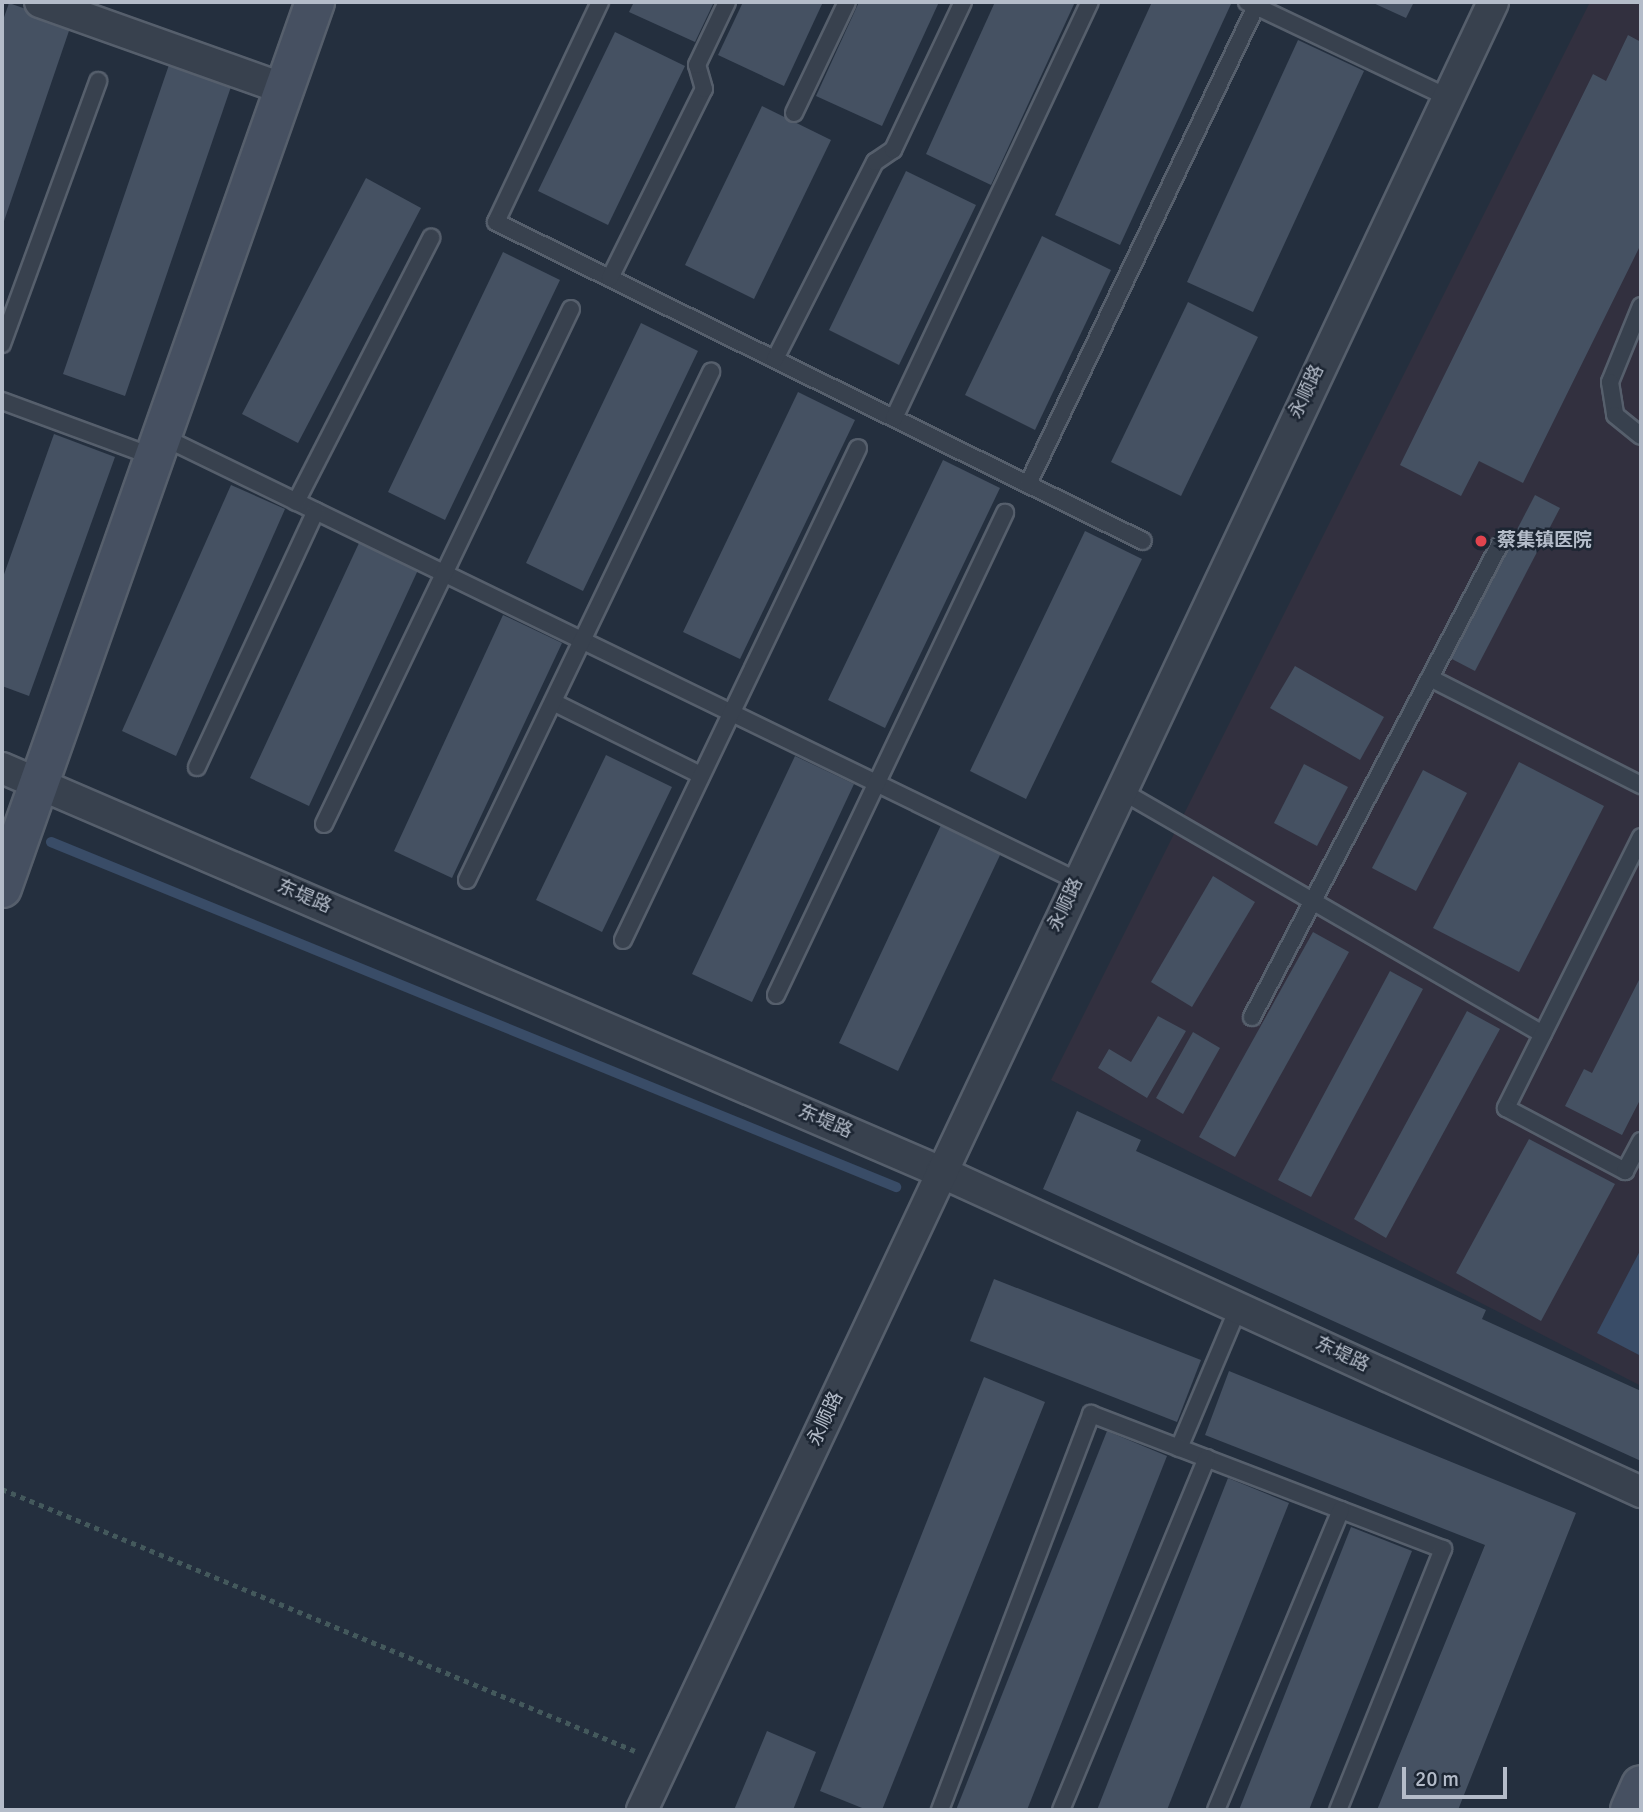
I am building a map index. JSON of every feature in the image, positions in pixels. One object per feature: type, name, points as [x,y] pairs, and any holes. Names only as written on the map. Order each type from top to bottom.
[{"type":"street","points":[[40,2],[284,89]]},
{"type":"street","points":[[2,888],[314,2]]},
{"type":"street","name":"永顺路","points":[[642,1810],[1493,2]]},
{"type":"street","name":"东堤路","points":[[2,768],[941,1172],[1641,1492]]},
{"type":"street","points":[[1630,1810],[1641,1785]]},
{"type":"lane","points":[[600,2],[496,222],[1143,541]]},
{"type":"lane","points":[[610,278],[704,89],[697,65],[727,2]]},
{"type":"lane","points":[[794,113],[847,2]]},
{"type":"lane","points":[[775,359],[875,162],[892,150],[963,2]]},
{"type":"lane","points":[[894,418],[1090,2]]},
{"type":"lane","points":[[1028,484],[1253,3],[1447,97]]},
{"type":"lane","points":[[2,344],[98,81]]},
{"type":"lane","points":[[296,502],[431,238]]},
{"type":"lane","points":[[1641,306],[1611,382],[1615,415],[1641,436]]},
{"type":"lane","points":[[324,824],[571,309]]},
{"type":"lane","points":[[467,880],[711,372]]},
{"type":"lane","points":[[2,401],[157,447],[296,502],[1078,881]]},
{"type":"lane","points":[[623,940],[858,448]]},
{"type":"lane","points":[[198,767],[316,511]]},
{"type":"lane","points":[[776,995],[1005,513]]},
{"type":"lane","points":[[1252,1017],[1499,546]]},
{"type":"lane","points":[[1430,678],[1641,785]]},
{"type":"lane","points":[[553,702],[701,775]]},
{"type":"lane","points":[[1120,790],[1543,1034]]},
{"type":"lane","points":[[1641,837],[1506,1108],[1625,1171],[1641,1141]]},
{"type":"lane","points":[[1179,1448],[1238,1308]]},
{"type":"lane","points":[[940,1810],[1091,1414],[1443,1549],[1338,1810]]},
{"type":"lane","points":[[1061,1810],[1207,1458]]},
{"type":"lane","points":[[1216,1810],[1341,1510]]},
{"type":"path","points":[[2,1489],[664,1763]]},
{"type":"shaded area","name":"蔡集镇医院","points":[[1590,2],[1641,2],[1641,1386],[1051,1080]]},
{"type":"water","points":[[1641,1249],[1641,1356],[1597,1333]]},
{"type":"building","points":[[634,2],[714,2],[695,42],[629,12]]},
{"type":"building","points":[[743,2],[823,2],[784,86],[718,55]]},
{"type":"building","points":[[859,2],[939,2],[882,126],[816,96]]},
{"type":"building","points":[[995,2],[1075,2],[991,185],[926,154]]},
{"type":"building","points":[[1152,2],[1231,4],[1120,245],[1055,215]]},
{"type":"building","points":[[1371,2],[1414,2],[1406,18]]},
{"type":"building","points":[[9,3],[71,25],[2,227],[2,23]]},
{"type":"building","points":[[615,32],[685,66],[608,225],[538,191]]},
{"type":"building","points":[[1628,35],[1641,42],[1641,244],[1523,483],[1479,461],[1461,496],[1400,465],[1593,74],[1606,81]]},
{"type":"building","points":[[1298,40],[1364,71],[1253,312],[1187,282]]},
{"type":"building","points":[[172,56],[234,78],[125,396],[63,374]]},
{"type":"building","points":[[762,106],[831,140],[754,299],[685,265]]},
{"type":"building","points":[[906,171],[976,205],[899,365],[829,330]]},
{"type":"building","points":[[366,178],[421,208],[298,443],[242,414]]},
{"type":"building","points":[[1042,236],[1111,270],[1035,430],[965,395]]},
{"type":"building","points":[[503,252],[560,280],[445,520],[388,492]]},
{"type":"building","points":[[1188,302],[1258,337],[1181,496],[1111,462]]},
{"type":"building","points":[[641,323],[698,351],[583,591],[526,563]]},
{"type":"building","points":[[798,392],[855,420],[740,659],[683,632]]},
{"type":"building","points":[[54,434],[115,457],[29,696],[2,686],[2,580]]},
{"type":"building","points":[[943,460],[1000,488],[885,728],[828,700]]},
{"type":"building","points":[[231,485],[285,509],[176,756],[122,731]]},
{"type":"building","points":[[1535,495],[1560,508],[1475,671],[1450,658]]},
{"type":"building","points":[[1085,531],[1142,559],[1026,799],[970,771]]},
{"type":"building","points":[[359,543],[418,570],[309,806],[250,778]]},
{"type":"building","points":[[503,615],[562,643],[452,878],[394,851]]},
{"type":"building","points":[[1295,666],[1384,717],[1360,760],[1270,708]]},
{"type":"building","points":[[606,755],[672,787],[602,932],[536,900]]},
{"type":"building","points":[[795,756],[854,784],[752,1002],[692,974]]},
{"type":"building","points":[[1519,762],[1604,806],[1519,972],[1433,928]]},
{"type":"building","points":[[1304,764],[1348,787],[1317,846],[1274,823]]},
{"type":"building","points":[[1423,770],[1467,793],[1416,891],[1372,868]]},
{"type":"building","points":[[941,825],[1001,853],[898,1071],[839,1043]]},
{"type":"building","points":[[1213,876],[1255,902],[1192,1007],[1151,982]]},
{"type":"building","points":[[1313,932],[1349,952],[1235,1157],[1199,1137]]},
{"type":"building","points":[[1390,971],[1423,989],[1311,1197],[1278,1180]]},
{"type":"building","points":[[1641,976],[1641,1098],[1622,1135],[1565,1106],[1584,1069],[1592,1073]]},
{"type":"building","points":[[1467,1011],[1500,1029],[1386,1238],[1354,1219]]},
{"type":"building","points":[[1158,1016],[1186,1031],[1147,1098],[1098,1068],[1109,1049],[1131,1062]]},
{"type":"building","points":[[1193,1032],[1220,1048],[1183,1114],[1156,1098]]},
{"type":"building","points":[[1077,1111],[1141,1140],[1136,1151],[1486,1310],[1482,1319],[1641,1391],[1641,1461],[1043,1189]]},
{"type":"building","points":[[1529,1139],[1615,1184],[1541,1321],[1456,1273]]},
{"type":"building","points":[[994,1279],[1201,1360],[1177,1422],[970,1341]]},
{"type":"building","points":[[1229,1371],[1576,1513],[1458,1810],[1377,1810],[1485,1545],[1205,1435]]},
{"type":"building","points":[[984,1377],[1045,1402],[882,1810],[867,1810],[820,1791]]},
{"type":"building","points":[[1107,1431],[1167,1456],[1027,1810],[956,1810]]},
{"type":"building","points":[[1228,1478],[1289,1503],[1167,1810],[1097,1810]]},
{"type":"building","points":[[1351,1527],[1412,1551],[1309,1810],[1239,1810]]},
{"type":"building","points":[[767,1731],[816,1752],[793,1810],[734,1810]]},
{"type":"waterway","points":[[51,842],[896,1187]]},
{"type":"place","name":"蔡集镇医院","points":[[1481,541]]}]
